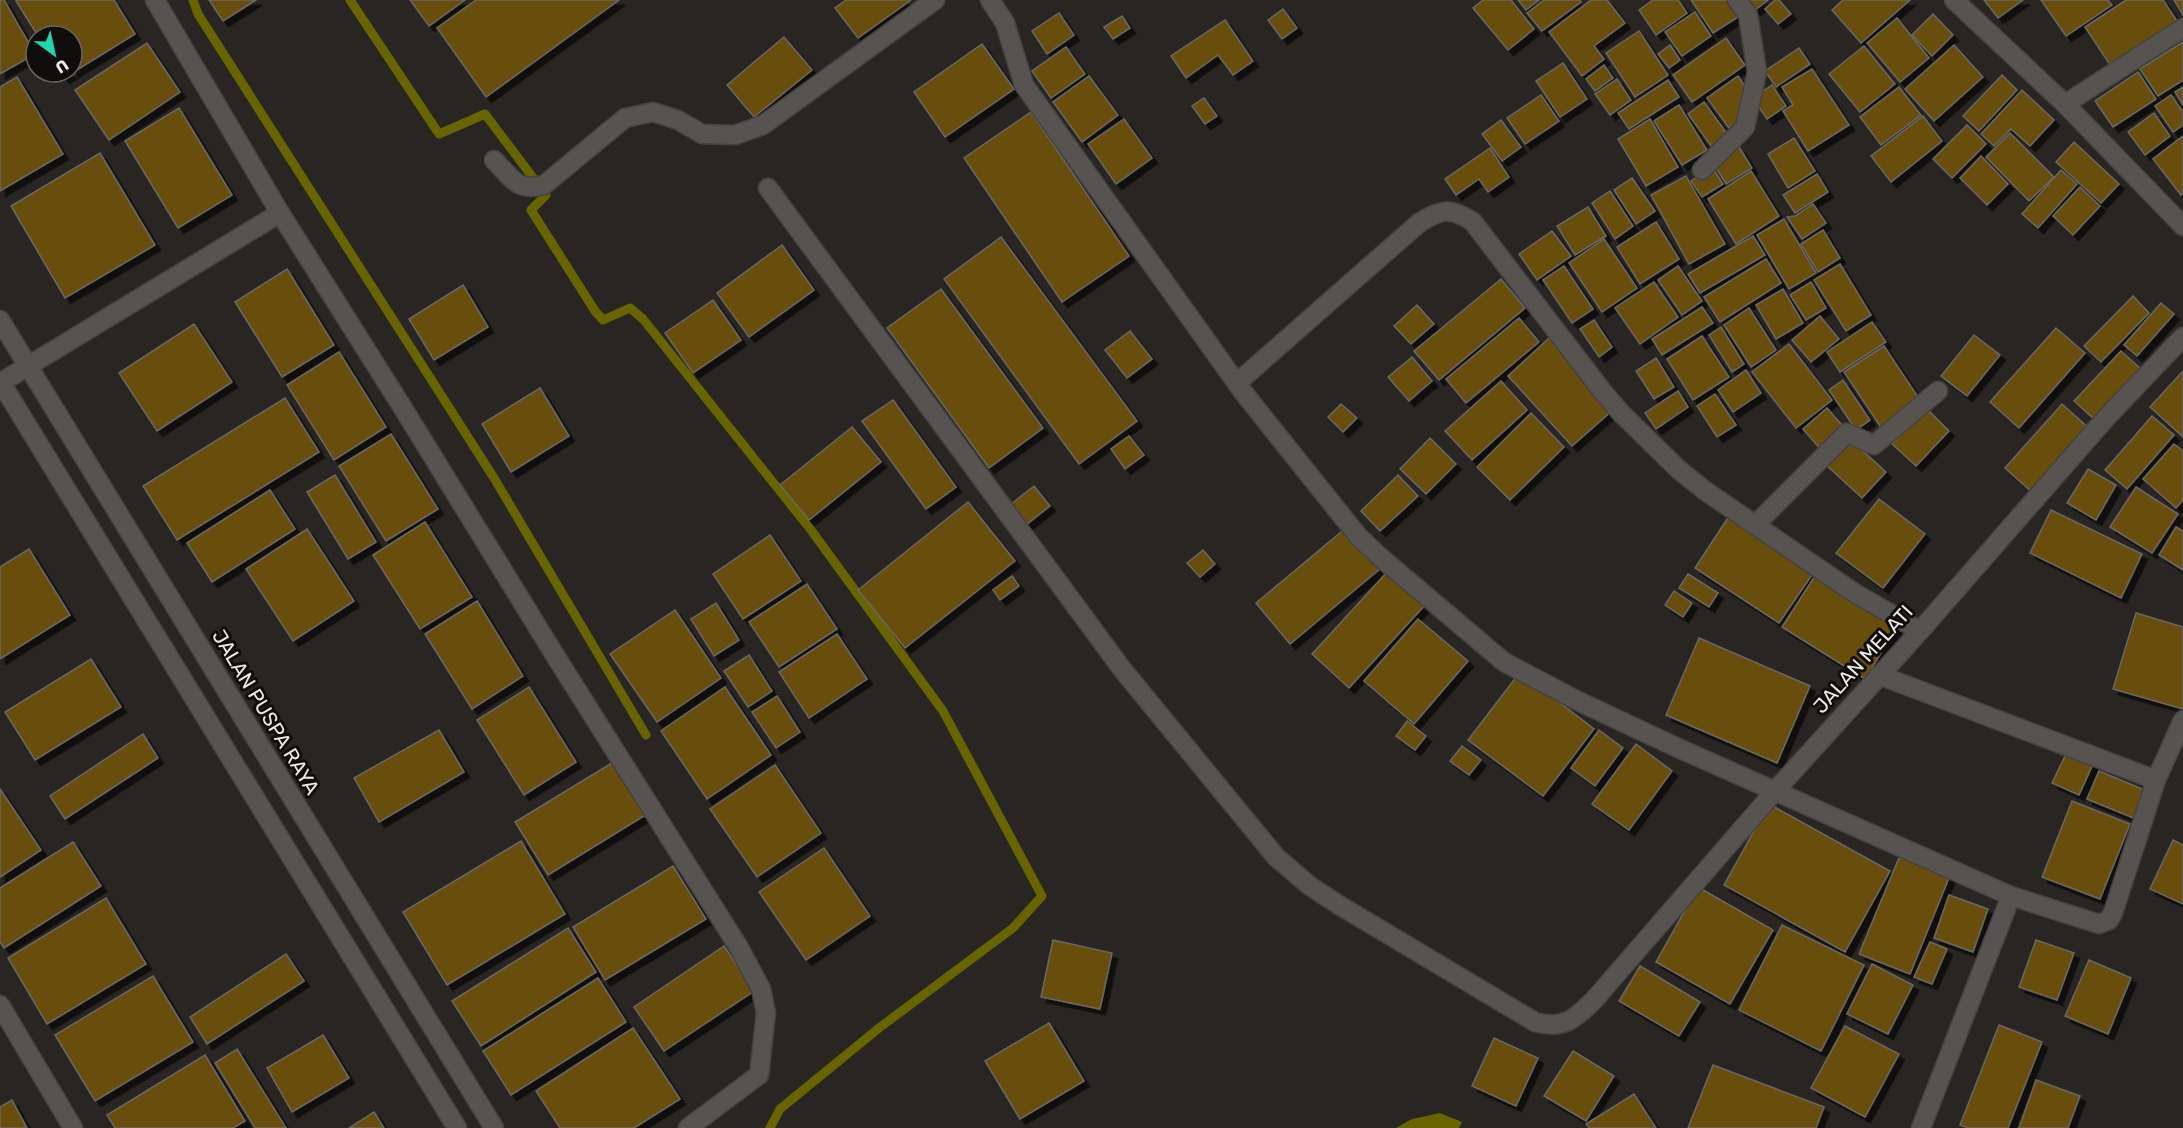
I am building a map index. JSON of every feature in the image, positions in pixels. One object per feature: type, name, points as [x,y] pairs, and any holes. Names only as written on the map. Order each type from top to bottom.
[{"type":"street","points":[[155,0],[280,213],[738,946],[761,989],[766,1013],[759,1075],[688,1128]]},
{"type":"street","points":[[494,160],[519,185],[530,188],[544,185],[625,118],[653,112],[678,120],[702,134],[735,135],[763,125],[935,0]]},
{"type":"street","points":[[990,0],[1005,23],[1024,85],[1272,428],[1358,536],[1504,662],[1578,701],[2011,896],[2099,924],[2109,920],[2156,780],[2183,720]]},
{"type":"street","points":[[1702,170],[1745,127],[1756,72],[1748,15],[1737,0]]},
{"type":"street","points":[[1954,0],[2065,104],[2183,226]]},
{"type":"street","points":[[2065,104],[2183,28]]},
{"type":"street","name":"JALAN MELATI","points":[[768,188],[1115,659],[1276,857],[1310,886],[1339,905],[1535,1022],[1547,1025],[1558,1025],[1580,1014],[1594,1000],[1774,791],[1920,631],[2097,428],[2183,337]]},
{"type":"street","points":[[1238,382],[1419,223],[1449,210],[1461,214],[1473,222],[1621,413],[1695,483],[1853,592],[1920,631]]},
{"type":"street","points":[[280,213],[0,382],[457,1128]]},
{"type":"street","name":"JALAN PUSPA RAYA","points":[[0,320],[494,1128]]},
{"type":"street","points":[[1755,525],[1847,433],[1874,445],[1938,391]]},
{"type":"street","points":[[1879,675],[2156,780]]},
{"type":"street","points":[[1921,1128],[2011,896]]},
{"type":"street","points":[[0,1005],[73,1128]]},
{"type":"shaded area","points":[[1440,1113],[1462,1122],[1459,1128],[1396,1128],[1412,1119]]},
{"type":"building","points":[[0,0],[4,0],[24,35],[24,60],[0,74]]},
{"type":"building","points":[[114,0],[135,34],[84,66],[84,24],[30,24],[16,1]]},
{"type":"building","points":[[209,0],[256,0],[223,21]]},
{"type":"building","points":[[410,0],[465,0],[429,26]]},
{"type":"building","points":[[476,0],[619,0],[486,97],[437,28]]},
{"type":"building","points":[[846,0],[911,0],[858,38],[835,8]]},
{"type":"building","points":[[1483,0],[1511,0],[1534,29],[1508,50],[1473,8]]},
{"type":"building","points":[[1518,0],[1539,0],[1526,10]]},
{"type":"building","points":[[1544,0],[1580,0],[1581,2],[1542,31],[1527,13]]},
{"type":"building","points":[[1591,0],[1607,0],[1625,23],[1594,46],[1604,59],[1582,76],[1549,32]]},
{"type":"building","points":[[1653,0],[1678,0],[1687,13],[1656,35],[1639,10]]},
{"type":"building","points":[[1691,0],[1731,0],[1741,15],[1713,33]]},
{"type":"building","points":[[1747,0],[1768,0],[1755,10]]},
{"type":"building","points":[[1775,0],[1779,0],[1791,14],[1778,24],[1765,9]]},
{"type":"building","points":[[1843,0],[1910,0],[1861,43],[1832,10]]},
{"type":"building","points":[[1984,0],[2023,0],[1998,18]]},
{"type":"building","points":[[2041,0],[2108,0],[2112,5],[2066,36]]},
{"type":"building","points":[[2126,0],[2163,0],[2179,24],[2112,68],[2085,27]]},
{"type":"building","points":[[2174,0],[2183,0],[2183,15]]},
{"type":"building","points":[[1283,9],[1297,28],[1282,39],[1268,20]]},
{"type":"building","points":[[1695,12],[1711,36],[1682,56],[1665,32]]},
{"type":"building","points":[[1059,13],[1074,35],[1047,54],[1032,31]]},
{"type":"building","points":[[1933,14],[1953,35],[1932,56],[1912,35]]},
{"type":"building","points":[[1122,16],[1130,28],[1113,39],[1104,27]]},
{"type":"building","points":[[1897,18],[1929,58],[1900,82],[1867,43]]},
{"type":"building","points":[[1225,20],[1253,61],[1233,75],[1218,55],[1186,78],[1171,56]]},
{"type":"building","points":[[1639,31],[1668,75],[1635,97],[1606,53]]},
{"type":"building","points":[[784,37],[812,70],[754,117],[727,85]]},
{"type":"building","points":[[1726,38],[1745,65],[1692,102],[1673,75]]},
{"type":"building","points":[[2183,42],[2183,80],[2158,96],[2140,69]]},
{"type":"building","points":[[147,43],[180,92],[109,140],[75,90]]},
{"type":"building","points":[[982,44],[1014,89],[945,137],[914,92]]},
{"type":"building","points":[[1670,45],[1680,60],[1669,68],[1658,54]]},
{"type":"building","points":[[1954,45],[1983,77],[1934,121],[1905,89]]},
{"type":"building","points":[[1864,46],[1895,84],[1860,112],[1829,74]]},
{"type":"building","points":[[1066,47],[1085,74],[1051,98],[1032,71]]},
{"type":"building","points":[[1799,48],[1810,64],[1776,87],[1765,71]]},
{"type":"building","points":[[1563,63],[1587,99],[1560,117],[1536,81]]},
{"type":"building","points":[[1604,65],[1613,78],[1595,91],[1586,79]]},
{"type":"building","points":[[1812,69],[1849,125],[1808,151],[1783,111],[1793,105],[1782,87]]},
{"type":"building","points":[[2138,72],[2156,99],[2113,127],[2095,101]]},
{"type":"building","points":[[2002,75],[2017,90],[1979,131],[1963,116]]},
{"type":"building","points":[[1089,76],[1118,115],[1082,142],[1053,102]]},
{"type":"building","points":[[1738,76],[1750,94],[1746,116],[1729,128],[1707,98]]},
{"type":"building","points":[[17,77],[63,154],[0,191],[0,87]]},
{"type":"building","points":[[1617,79],[1631,100],[1610,115],[1595,94]]},
{"type":"building","points":[[1668,80],[1679,97],[1629,129],[1618,113]]},
{"type":"building","points":[[1772,85],[1786,106],[1767,119],[1756,103],[1756,96]]},
{"type":"building","points":[[1899,87],[1921,115],[1881,145],[1860,117]]},
{"type":"building","points":[[2183,87],[2183,105],[2175,92]]},
{"type":"building","points":[[2022,90],[2054,120],[2030,146],[2011,129],[1994,146],[1981,134]]},
{"type":"building","points":[[1541,95],[1559,121],[1525,144],[1507,118]]},
{"type":"building","points":[[2171,95],[2183,112],[2183,125],[2173,132],[2155,106]]},
{"type":"building","points":[[1204,98],[1217,116],[1205,124],[1192,106]]},
{"type":"building","points":[[1704,102],[1731,139],[1714,150],[1688,114]]},
{"type":"building","points":[[1679,105],[1707,150],[1682,165],[1654,121]]},
{"type":"building","points":[[179,108],[232,195],[178,228],[125,141]]},
{"type":"building","points":[[1031,112],[1129,256],[1062,302],[964,158]]},
{"type":"building","points":[[2154,113],[2170,136],[2145,155],[2128,132]]},
{"type":"building","points":[[1923,116],[1942,141],[1891,182],[1871,156]]},
{"type":"building","points":[[1124,119],[1152,158],[1116,184],[1088,144]]},
{"type":"building","points":[[1650,119],[1678,167],[1646,186],[1618,139]]},
{"type":"building","points":[[1501,120],[1521,147],[1502,161],[1482,134]]},
{"type":"building","points":[[1967,125],[1986,144],[1952,178],[1933,159]]},
{"type":"building","points":[[2010,133],[2054,177],[2029,201],[1986,157]]},
{"type":"building","points":[[2183,136],[2183,193],[2181,195],[2153,159]]},
{"type":"building","points":[[1794,138],[1815,171],[1788,188],[1768,154]]},
{"type":"building","points":[[2074,142],[2119,184],[2101,203],[2056,162]]},
{"type":"building","points":[[1739,147],[1752,168],[1726,184],[1713,163]]},
{"type":"building","points":[[1490,148],[1509,177],[1488,192],[1479,179],[1456,195],[1445,179]]},
{"type":"building","points":[[100,153],[155,245],[65,298],[11,206]]},
{"type":"building","points":[[1981,156],[2008,184],[1987,205],[1960,178]]},
{"type":"building","points":[[1712,167],[1723,184],[1702,197],[1691,181]]},
{"type":"building","points":[[2061,170],[2077,184],[2038,228],[2022,214]]},
{"type":"building","points":[[1751,171],[1779,216],[1736,244],[1708,199]]},
{"type":"building","points":[[1817,174],[1828,192],[1795,213],[1783,195]]},
{"type":"building","points":[[1686,176],[1725,244],[1689,264],[1651,195]]},
{"type":"building","points":[[1632,178],[1655,211],[1636,224],[1614,190]]},
{"type":"building","points":[[2080,187],[2100,206],[2073,235],[2053,216]]},
{"type":"building","points":[[1610,191],[1633,226],[1615,239],[1592,203]]},
{"type":"building","points":[[1813,204],[1826,223],[1802,239],[1787,217],[1795,216]]},
{"type":"building","points":[[1588,207],[1606,236],[1575,255],[1557,226]]},
{"type":"building","points":[[1784,219],[1816,273],[1789,289],[1757,235]]},
{"type":"building","points":[[1656,222],[1679,259],[1640,284],[1617,247]]},
{"type":"building","points":[[1823,230],[1840,258],[1818,272],[1801,244]]},
{"type":"building","points":[[1552,231],[1571,256],[1537,280],[1519,254]]},
{"type":"building","points":[[1753,236],[1765,255],[1700,293],[1688,274]]},
{"type":"building","points":[[1001,237],[1137,421],[1079,464],[944,279]]},
{"type":"building","points":[[1604,239],[1637,288],[1602,312],[1569,263]]},
{"type":"building","points":[[782,245],[814,290],[749,337],[717,293]]},
{"type":"building","points":[[1766,259],[1781,283],[1720,322],[1704,297]]},
{"type":"building","points":[[1840,264],[1871,315],[1846,331],[1814,280]]},
{"type":"building","points":[[1564,266],[1593,309],[1572,323],[1543,280]]},
{"type":"building","points":[[1678,266],[1702,301],[1682,315],[1658,280]]},
{"type":"building","points":[[287,269],[334,345],[282,377],[235,302]]},
{"type":"building","points":[[1501,279],[1525,308],[1439,380],[1414,351]]},
{"type":"building","points":[[1654,282],[1678,317],[1640,344],[1615,308]]},
{"type":"building","points":[[1811,282],[1826,308],[1806,320],[1790,295]]},
{"type":"building","points":[[463,285],[488,327],[434,360],[409,319]]},
{"type":"building","points":[[941,289],[1043,428],[989,468],[887,328]]},
{"type":"building","points":[[1783,289],[1803,323],[1776,339],[1756,305]]},
{"type":"building","points":[[2133,296],[2149,313],[2101,362],[2084,346]]},
{"type":"building","points":[[713,300],[741,340],[693,373],[665,333]]},
{"type":"building","points":[[2161,303],[2174,314],[2137,356],[2124,345]]},
{"type":"building","points":[[1417,305],[1434,324],[1411,344],[1394,326]]},
{"type":"building","points":[[1702,307],[1713,323],[1662,355],[1652,339]]},
{"type":"building","points":[[1749,308],[1776,350],[1751,367],[1724,325]]},
{"type":"building","points":[[1820,316],[1839,339],[1811,362],[1792,340]]},
{"type":"building","points":[[1519,318],[1539,342],[1466,403],[1446,379]]},
{"type":"building","points":[[1594,320],[1612,347],[1599,357],[1580,329]]},
{"type":"building","points":[[1872,322],[1886,342],[1840,372],[1827,352]]},
{"type":"building","points":[[194,324],[232,382],[157,431],[119,373]]},
{"type":"building","points":[[1721,327],[1744,364],[1732,372],[1709,335]]},
{"type":"building","points":[[2056,328],[2085,353],[2019,428],[1990,402]]},
{"type":"building","points":[[1130,331],[1152,359],[1127,378],[1105,350]]},
{"type":"building","points":[[1974,335],[2000,355],[1967,396],[1941,376]]},
{"type":"building","points":[[1702,336],[1729,377],[1693,400],[1667,359]]},
{"type":"building","points":[[1549,338],[1614,409],[1572,446],[1508,376]]},
{"type":"building","points":[[1789,344],[1832,400],[1796,428],[1752,372]]},
{"type":"building","points":[[1884,346],[1922,403],[1882,429],[1844,372]]},
{"type":"building","points":[[2121,351],[2142,370],[2095,420],[2074,401]]},
{"type":"building","points":[[339,352],[386,427],[334,460],[287,385]]},
{"type":"building","points":[[1412,357],[1432,381],[1409,401],[1388,377]]},
{"type":"building","points":[[1656,358],[1674,387],[1654,399],[1636,371]]},
{"type":"building","points":[[1746,370],[1761,393],[1733,412],[1718,390]]},
{"type":"building","points":[[2183,371],[2183,437],[2150,407]]},
{"type":"building","points":[[1843,380],[1870,420],[1856,430],[1829,390]]},
{"type":"building","points":[[1501,381],[1527,410],[1472,460],[1445,431]]},
{"type":"building","points":[[540,388],[569,436],[511,472],[482,424]]},
{"type":"building","points":[[1678,391],[1688,407],[1656,429],[1645,413]]},
{"type":"building","points":[[1715,394],[1736,425],[1717,437],[1697,406]]},
{"type":"building","points":[[285,398],[319,452],[177,540],[143,486]]},
{"type":"building","points":[[893,400],[956,487],[926,509],[862,421]]},
{"type":"building","points":[[1341,404],[1357,418],[1343,432],[1328,417]]},
{"type":"building","points":[[2062,404],[2091,430],[2034,494],[2005,468]]},
{"type":"building","points":[[1827,408],[1847,431],[1822,451],[1803,429]]},
{"type":"building","points":[[1926,408],[1949,431],[1916,466],[1892,444]]},
{"type":"building","points":[[1531,413],[1564,447],[1510,500],[1477,467]]},
{"type":"building","points":[[2152,416],[2174,435],[2127,489],[2105,470]]},
{"type":"building","points":[[852,427],[881,462],[809,520],[780,485]]},
{"type":"building","points":[[391,434],[438,509],[386,541],[339,466]]},
{"type":"building","points":[[1129,436],[1144,455],[1125,469],[1111,449]]},
{"type":"building","points":[[1430,438],[1456,464],[1426,494],[1400,469]]},
{"type":"building","points":[[1849,438],[1886,472],[1862,498],[1825,464]]},
{"type":"building","points":[[2174,444],[2183,451],[2183,500],[2176,508],[2143,479]]},
{"type":"building","points":[[2088,469],[2116,485],[2096,520],[2067,503]]},
{"type":"building","points":[[335,475],[376,542],[348,559],[307,492]]},
{"type":"building","points":[[1398,475],[1418,496],[1380,531],[1361,511]]},
{"type":"building","points":[[1034,486],[1050,506],[1026,525],[1010,505]]},
{"type":"building","points":[[2136,487],[2178,514],[2152,553],[2110,527]]},
{"type":"building","points":[[270,490],[295,529],[212,582],[187,543]]},
{"type":"building","points":[[1879,499],[1925,534],[1883,588],[1836,553]]},
{"type":"building","points":[[968,502],[1015,561],[905,648],[858,590]]},
{"type":"building","points":[[2051,510],[2142,554],[2121,598],[2030,553]]},
{"type":"building","points":[[1729,516],[1814,572],[1779,623],[1695,568]]},
{"type":"building","points":[[425,522],[472,597],[420,629],[373,555]]},
{"type":"building","points":[[1347,527],[1381,568],[1290,644],[1256,603]]},
{"type":"building","points":[[2176,527],[2183,531],[2183,570],[2159,555]]},
{"type":"building","points":[[307,529],[354,601],[293,641],[246,569]]},
{"type":"building","points":[[770,535],[801,581],[743,619],[713,574]]},
{"type":"building","points":[[29,549],[70,615],[0,659],[0,567]]},
{"type":"building","points":[[1203,550],[1215,564],[1200,577],[1187,563]]},
{"type":"building","points":[[1389,570],[1426,604],[1349,688],[1312,654]]},
{"type":"building","points":[[1688,574],[1718,593],[1709,607],[1679,588]]},
{"type":"building","points":[[1012,576],[1019,586],[1000,600],[993,590]]},
{"type":"building","points":[[1815,576],[1897,627],[1865,679],[1782,627]]},
{"type":"building","points":[[807,584],[837,629],[779,667],[749,622]]},
{"type":"building","points":[[1674,591],[1692,603],[1683,617],[1665,605]]},
{"type":"building","points":[[477,601],[523,676],[472,709],[425,634]]},
{"type":"building","points":[[716,603],[739,640],[714,656],[691,619]]},
{"type":"building","points":[[675,610],[721,678],[657,722],[610,654]]},
{"type":"building","points":[[2136,613],[2183,627],[2183,709],[2113,689]]},
{"type":"building","points":[[1418,619],[1468,661],[1414,724],[1364,681]]},
{"type":"building","points":[[837,634],[867,679],[809,718],[779,672]]},
{"type":"building","points":[[1699,638],[1810,686],[1777,763],[1666,715]]},
{"type":"building","points":[[749,655],[772,691],[748,707],[724,671]]},
{"type":"building","points":[[91,659],[121,707],[35,760],[5,712]]},
{"type":"building","points":[[1520,672],[1594,729],[1543,796],[1468,740]]},
{"type":"building","points":[[529,687],[576,762],[524,795],[477,720]]},
{"type":"building","points":[[725,687],[771,755],[707,799],[661,731]]},
{"type":"building","points":[[777,696],[800,732],[776,748],[752,712]]},
{"type":"building","points":[[1407,721],[1426,736],[1415,750],[1396,736]]},
{"type":"building","points":[[439,730],[464,772],[379,822],[354,778]]},
{"type":"building","points":[[1599,730],[1623,748],[1595,786],[1571,768]]},
{"type":"building","points":[[143,734],[158,758],[65,819],[50,796]]},
{"type":"building","points":[[1636,744],[1672,771],[1629,830],[1592,804]]},
{"type":"building","points":[[1462,746],[1481,760],[1469,775],[1450,761]]},
{"type":"building","points":[[2067,752],[2093,764],[2079,795],[2052,783]]},
{"type":"building","points":[[615,761],[647,814],[548,875],[515,822]]},
{"type":"building","points":[[775,765],[821,833],[757,877],[710,809]]},
{"type":"building","points":[[2099,771],[2147,791],[2136,819],[2087,799]]},
{"type":"building","points":[[0,789],[41,850],[0,877]]},
{"type":"building","points":[[2072,801],[2130,824],[2100,899],[2042,877]]},
{"type":"building","points":[[1769,804],[1890,871],[1845,952],[1724,885]]},
{"type":"building","points":[[2173,840],[2183,845],[2183,904],[2150,889]]},
{"type":"building","points":[[521,841],[565,914],[447,985],[403,912]]},
{"type":"building","points":[[73,842],[101,886],[4,948],[0,942],[0,888]]},
{"type":"building","points":[[824,848],[870,916],[806,960],[759,892]]},
{"type":"building","points":[[1901,853],[1951,873],[1910,974],[1859,954]]},
{"type":"building","points":[[673,866],[706,919],[605,980],[573,927]]},
{"type":"building","points":[[1698,887],[1773,930],[1730,1004],[1656,962]]},
{"type":"building","points":[[1949,895],[1988,909],[1973,952],[1934,938]]},
{"type":"building","points":[[106,898],[146,964],[47,1024],[8,958]]},
{"type":"building","points":[[1782,925],[1864,965],[1821,1051],[1739,1010]]},
{"type":"building","points":[[568,928],[596,972],[481,1046],[452,1001]]},
{"type":"building","points":[[1053,940],[1112,953],[1100,1009],[1041,997]]},
{"type":"building","points":[[2036,940],[2074,953],[2057,1000],[2019,987]]},
{"type":"building","points":[[1930,942],[1947,949],[1932,984],[1914,977]]},
{"type":"building","points":[[724,946],[754,991],[664,1051],[634,1007]]},
{"type":"building","points":[[286,954],[304,981],[207,1044],[190,1017]]},
{"type":"building","points":[[2089,960],[2131,978],[2108,1034],[2065,1016]]},
{"type":"building","points":[[1872,964],[1913,985],[1888,1034],[1847,1014]]},
{"type":"building","points":[[1640,966],[1700,1002],[1679,1036],[1619,1001]]},
{"type":"building","points":[[153,976],[193,1042],[95,1101],[55,1035]]},
{"type":"building","points":[[598,978],[626,1022],[511,1095],[483,1051]]},
{"type":"building","points":[[1049,1023],[1084,1081],[1020,1119],[985,1061]]},
{"type":"building","points":[[1999,1025],[2042,1042],[2008,1128],[1968,1128],[1960,1125]]},
{"type":"building","points":[[1845,1026],[1899,1054],[1865,1117],[1811,1088]]},
{"type":"building","points":[[633,1028],[680,1099],[634,1128],[560,1128],[536,1091]]},
{"type":"building","points":[[323,1035],[349,1078],[292,1112],[267,1068]]},
{"type":"building","points":[[1494,1038],[1538,1058],[1516,1106],[1472,1086]]},
{"type":"building","points":[[237,1049],[286,1128],[255,1128],[215,1063]]},
{"type":"building","points":[[1573,1051],[1614,1076],[1586,1121],[1544,1096]]},
{"type":"building","points":[[205,1055],[245,1121],[233,1128],[115,1128],[107,1115]]},
{"type":"building","points":[[1713,1065],[1824,1107],[1816,1128],[1688,1128]]},
{"type":"building","points":[[2036,1080],[2080,1096],[2068,1128],[2019,1128]]},
{"type":"building","points":[[1634,1094],[1656,1128],[1589,1128],[1586,1124]]},
{"type":"building","points":[[12,1100],[27,1128],[0,1128],[0,1107]]},
{"type":"building","points":[[374,1112],[384,1128],[349,1128]]},
{"type":"waterway","points":[[193,0],[198,14],[494,478],[646,735]]},
{"type":"waterway","points":[[350,0],[439,134],[485,114],[546,195],[531,210],[595,311],[603,320],[630,308],[643,319],[811,530],[943,711],[1042,896],[1013,928],[879,1028],[780,1109],[770,1128]]}]
